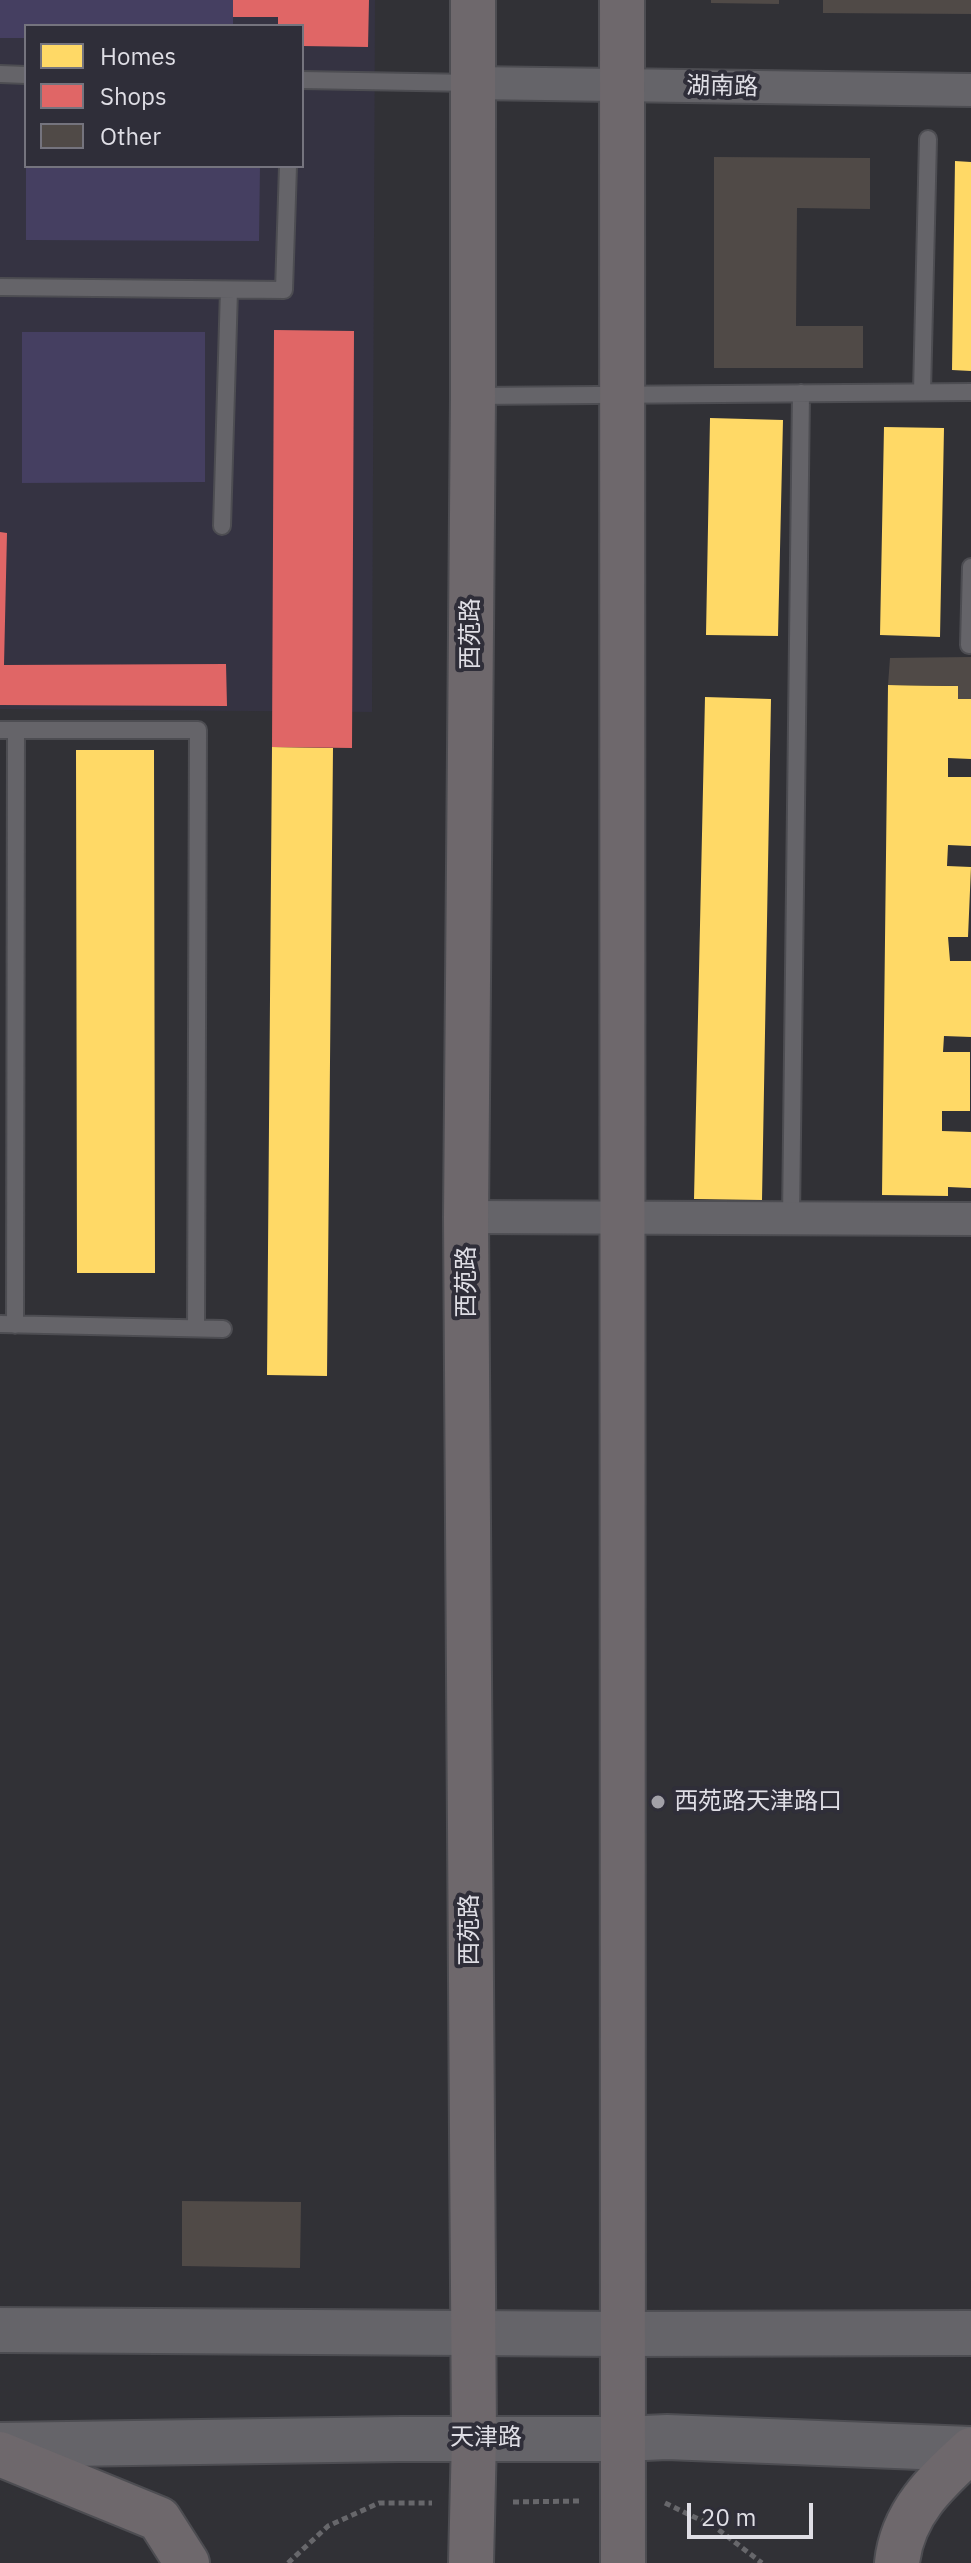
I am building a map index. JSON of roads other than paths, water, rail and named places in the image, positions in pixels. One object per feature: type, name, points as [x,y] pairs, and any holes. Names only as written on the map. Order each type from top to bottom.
[{"type":"main road","name":"西苑路","points":[[471,2563],[474,2438],[466,1217],[473,0]]},
{"type":"main road","points":[[622,0],[623,2563]]},
{"type":"main road","points":[[0,2330],[971,2333]]},
{"type":"main road","name":"天津路","points":[[0,2445],[667,2437],[971,2449]]},
{"type":"main road","points":[[897,2563],[908,2521],[930,2488],[971,2449]]},
{"type":"main road","points":[[0,2454],[159,2519],[187,2563]]},
{"type":"street","name":"湖南路","points":[[473,83],[971,90]]},
{"type":"street","points":[[466,1217],[971,1219]]},
{"type":"lane","points":[[0,74],[24,75]]},
{"type":"lane","points":[[304,80],[473,83]]},
{"type":"lane","points":[[922,392],[928,139]]},
{"type":"lane","points":[[0,287],[284,290],[288,168]]},
{"type":"lane","points":[[222,526],[229,290]]},
{"type":"lane","points":[[473,396],[971,392]]},
{"type":"lane","points":[[791,1218],[801,393]]},
{"type":"lane","points":[[969,645],[971,567]]},
{"type":"lane","points":[[196,1328],[198,730],[8,730],[7,1324],[223,1329]]},
{"type":"place","name":"西苑路天津路口","points":[[658,1802]]}]
